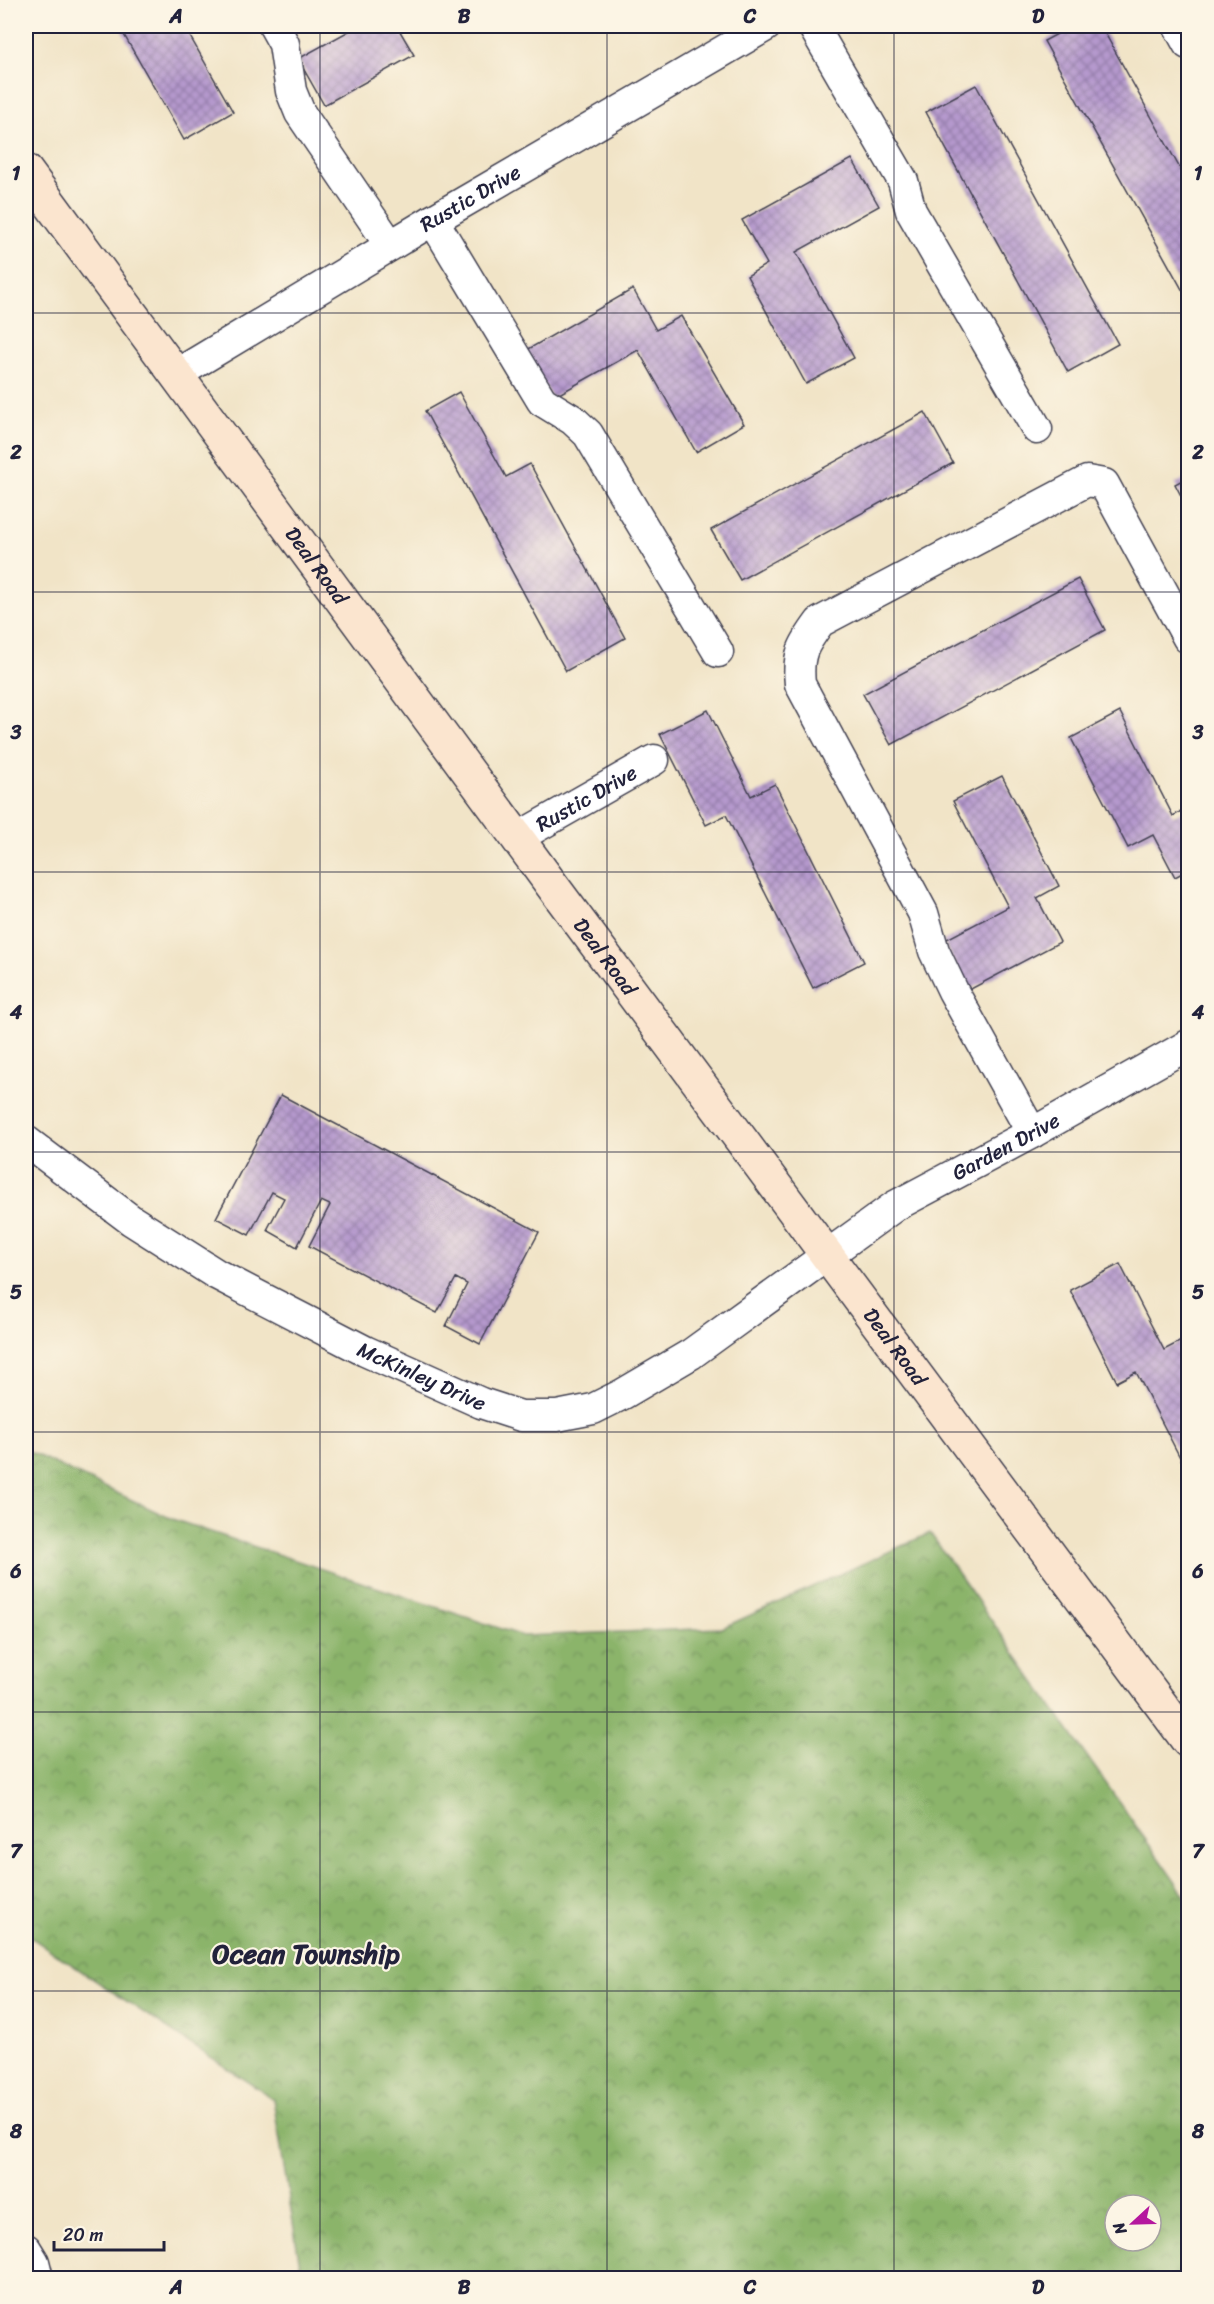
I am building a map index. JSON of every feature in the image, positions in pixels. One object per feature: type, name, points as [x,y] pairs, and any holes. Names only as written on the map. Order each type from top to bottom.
[{"type":"street","points":[[274,26],[284,44],[291,91],[300,113],[390,245]]},
{"type":"street","points":[[813,26],[903,181],[911,211],[1037,429]]},
{"type":"street","points":[[1178,26],[1188,44]]},
{"type":"street","name":"Rustic Drive","points":[[177,374],[390,245],[762,27]]},
{"type":"street","name":"Deal Road","points":[[26,171],[517,838],[1188,1741]]},
{"type":"street","points":[[433,220],[542,401],[573,420],[588,434],[718,652]]},
{"type":"street","points":[[1032,1133],[953,991],[934,951],[923,913],[800,684],[799,669],[803,644],[820,622],[1087,482],[1104,484],[1188,638]]},
{"type":"street","name":"Rustic Drive","points":[[517,838],[654,760]]},
{"type":"street","name":"Garden Drive","points":[[828,1254],[895,1206],[1188,1046]]},
{"type":"street","name":"McKinley Drive","points":[[26,1141],[131,1220],[216,1274],[365,1351],[481,1403],[521,1416],[557,1416],[593,1409],[623,1394],[691,1354],[828,1254]]},
{"type":"green space","points":[[26,1450],[172,1519],[523,1636],[722,1628],[930,1533],[1188,1900],[1188,2278],[302,2278],[273,2099],[26,1934]]},
{"type":"building","points":[[119,26],[184,26],[233,112],[184,140]]},
{"type":"building","points":[[358,26],[397,26],[414,55],[324,105],[298,59]]},
{"type":"building","points":[[1072,26],[1101,26],[1188,183],[1188,300],[1044,41]]},
{"type":"building","points":[[976,85],[1118,344],[1068,372],[926,112]]},
{"type":"building","points":[[852,159],[879,206],[796,252],[854,358],[806,384],[747,276],[767,264],[742,220]]},
{"type":"building","points":[[633,289],[656,330],[681,316],[744,424],[696,452],[638,350],[552,398],[525,351]]},
{"type":"building","points":[[459,392],[506,477],[530,464],[625,638],[566,671],[425,411]]},
{"type":"building","points":[[925,412],[953,463],[740,580],[711,530]]},
{"type":"building","points":[[1188,477],[1188,509],[1175,484]]},
{"type":"building","points":[[1078,579],[1105,630],[891,745],[863,694]]},
{"type":"building","points":[[708,710],[751,796],[775,784],[864,962],[813,988],[726,815],[706,825],[660,734]]},
{"type":"building","points":[[1120,712],[1173,816],[1188,808],[1188,870],[1175,877],[1153,835],[1128,848],[1071,738]]},
{"type":"building","points":[[1002,776],[1059,886],[1037,898],[1060,942],[969,990],[943,941],[1008,907],[953,801]]},
{"type":"building","points":[[281,1095],[539,1232],[480,1344],[446,1326],[467,1284],[456,1278],[437,1313],[309,1246],[330,1205],[321,1201],[297,1247],[267,1230],[284,1198],[272,1192],[249,1235],[216,1218]]},
{"type":"building","points":[[1120,1264],[1164,1350],[1185,1339],[1188,1346],[1188,1473],[1136,1372],[1117,1382],[1070,1290]]},
{"type":"district","name":"Ocean Township","points":[[306,1954]]}]
